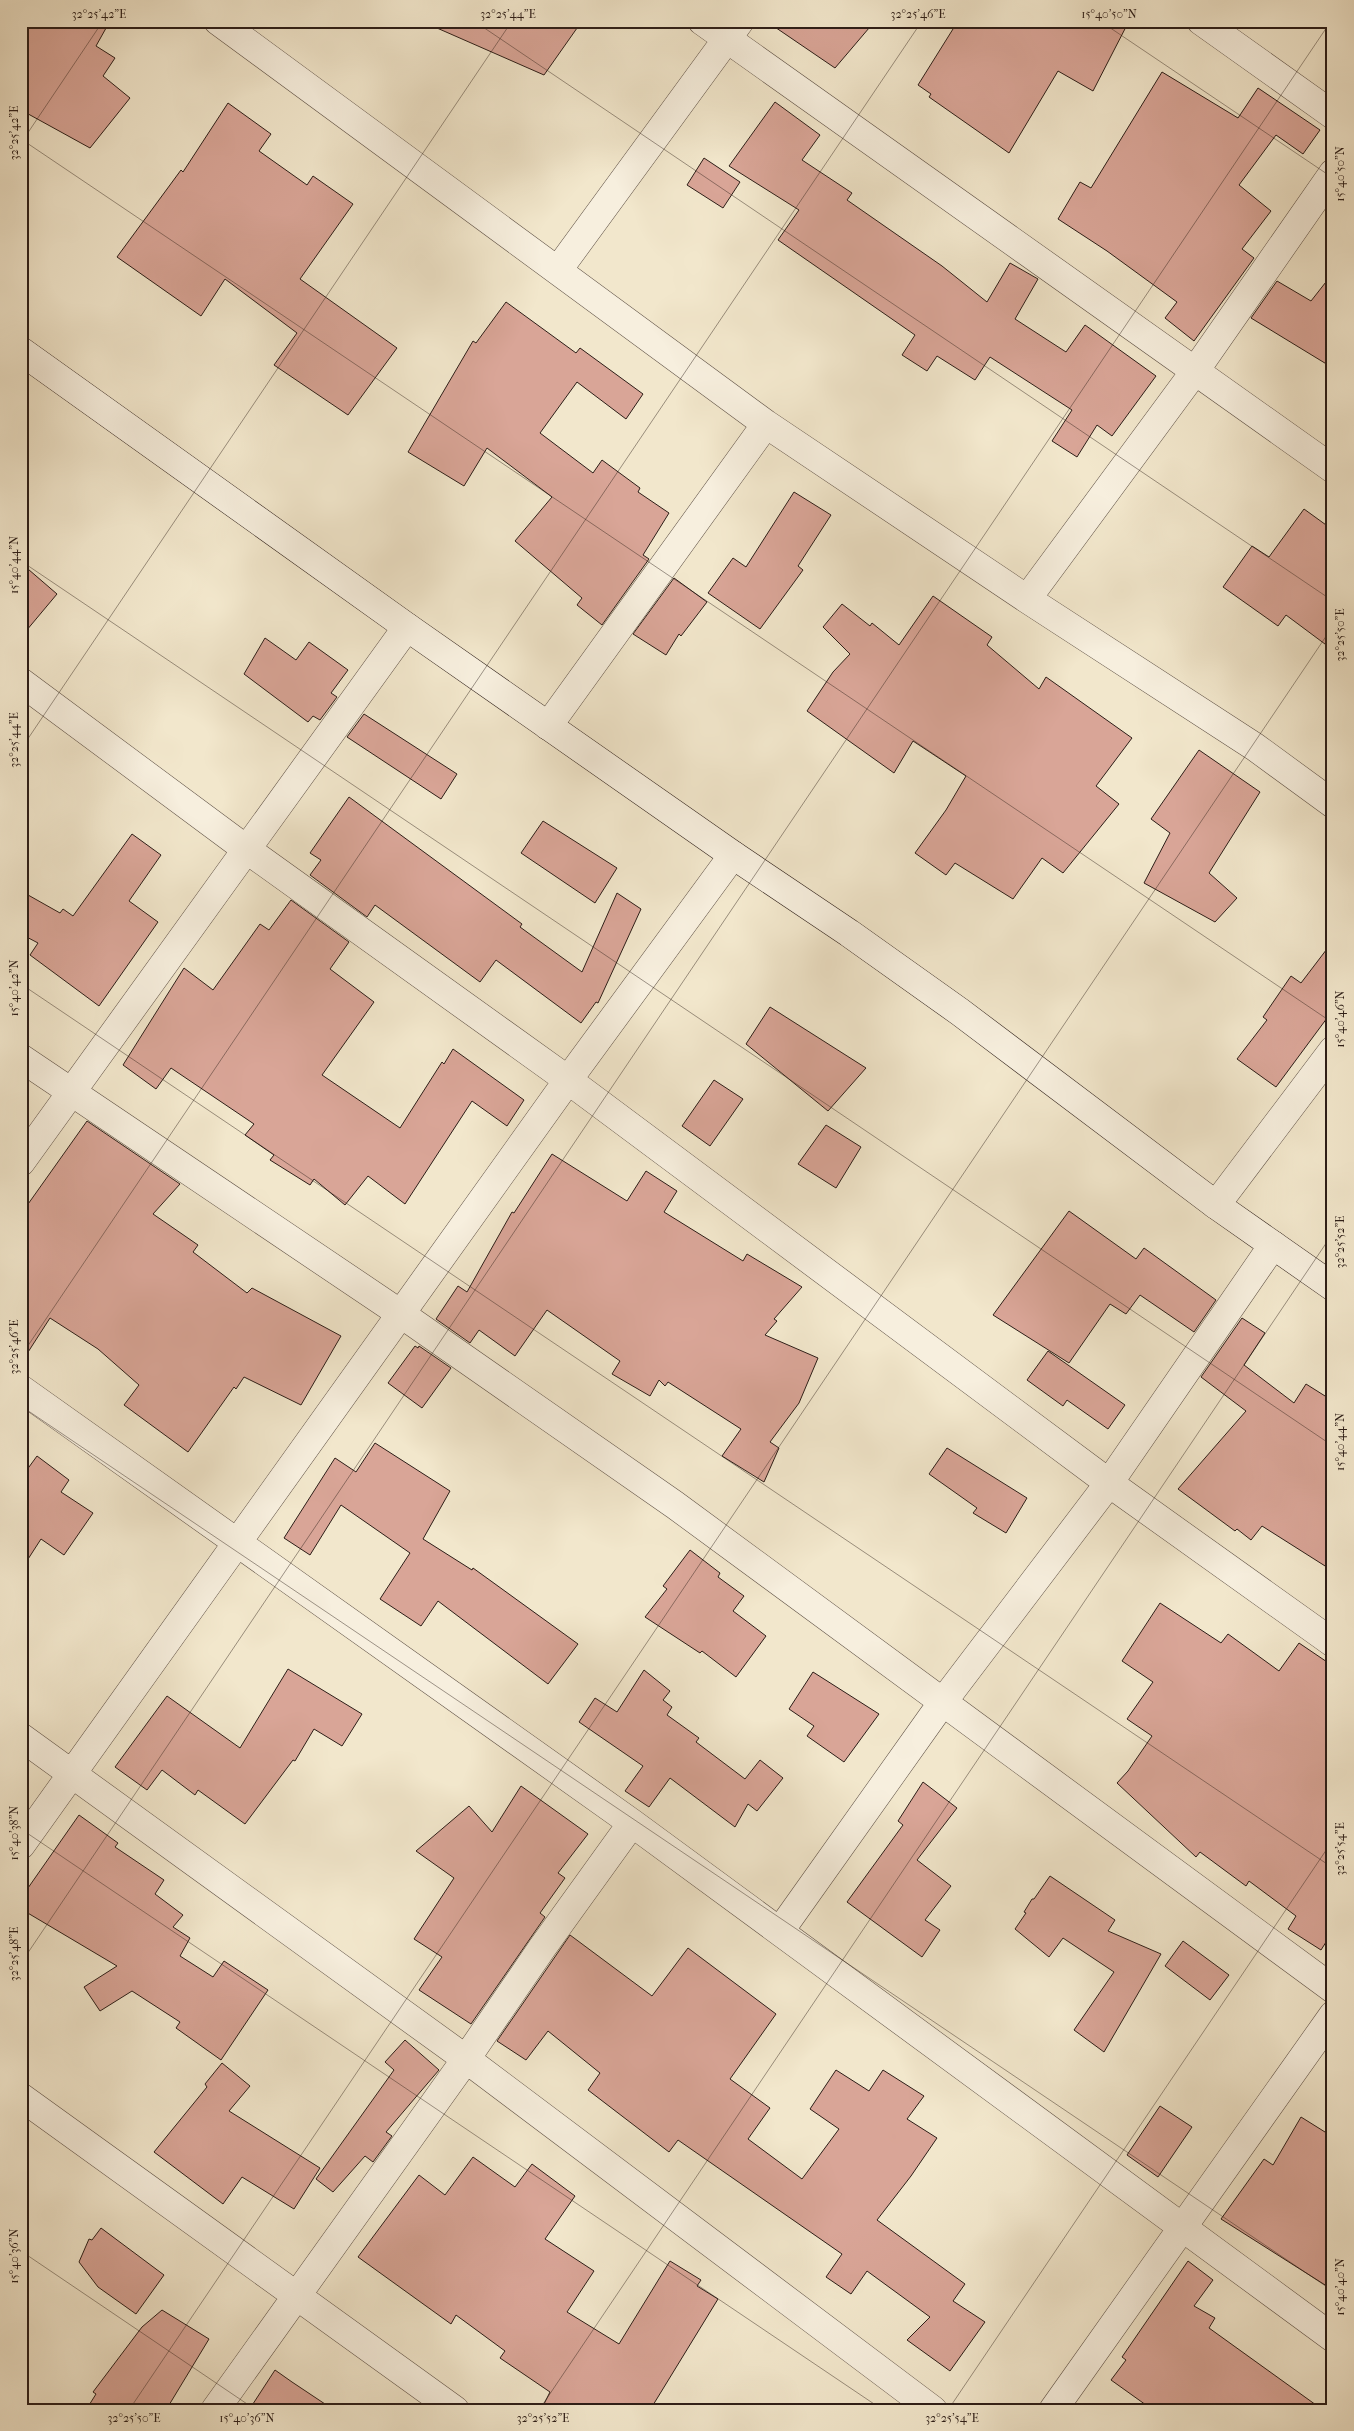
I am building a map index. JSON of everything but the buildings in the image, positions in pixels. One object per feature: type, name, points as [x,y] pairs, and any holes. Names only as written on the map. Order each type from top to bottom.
[{"type":"street","points":[[218,21],[766,424],[1255,747],[1333,804]]},
{"type":"street","points":[[702,21],[734,30],[1195,371],[1333,469]]},
{"type":"street","points":[[1201,21],[1333,115]]},
{"type":"street","points":[[558,270],[734,30]]},
{"type":"street","points":[[1027,598],[1195,371],[1333,173]]},
{"type":"street","points":[[21,351],[407,627],[960,1012],[1216,1205],[1333,1287]]},
{"type":"street","points":[[548,726],[766,424]]},
{"type":"street","points":[[21,1162],[407,627]]},
{"type":"street","points":[[21,682],[246,849],[568,1080],[1109,1483],[1333,1643]]},
{"type":"street","points":[[21,1845],[568,1080],[733,855]]},
{"type":"street","points":[[1216,1205],[1333,1050]]},
{"type":"street","points":[[21,1058],[400,1314],[675,1505],[1333,1989]]},
{"type":"street","points":[[780,1931],[942,1703],[1109,1483],[1273,1245]]},
{"type":"street","points":[[21,1389],[632,1823],[1333,2338]]},
{"type":"street","points":[[21,1737],[466,2059],[933,2410]]},
{"type":"street","points":[[214,2410],[298,2295],[632,1823]]},
{"type":"street","points":[[1053,2410],[1333,2015]]},
{"type":"street","points":[[21,2098],[298,2295],[455,2410]]}]
